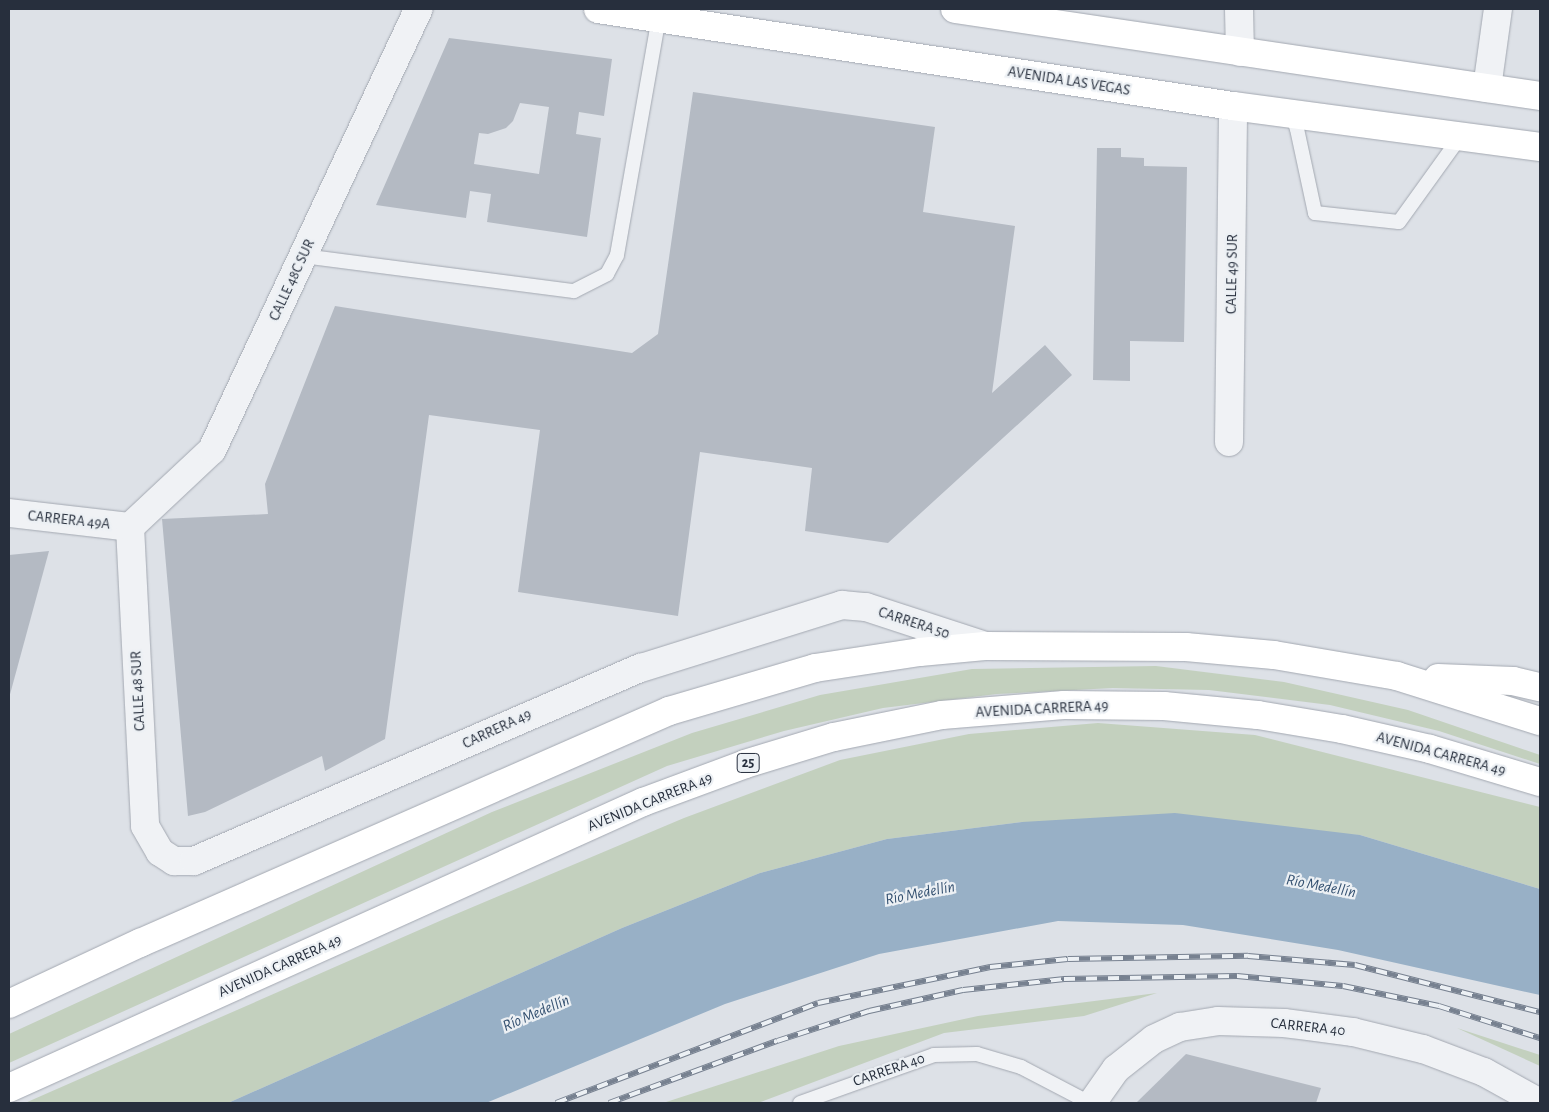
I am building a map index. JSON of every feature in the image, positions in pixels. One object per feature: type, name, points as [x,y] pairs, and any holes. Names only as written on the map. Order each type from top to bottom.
[{"type":"main road","name":"AVENIDA LAS VEGAS","points":[[598,9],[1233,106],[1540,148]]},
{"type":"main road","points":[[955,9],[1540,96]]},
{"type":"main road","points":[[9,1004],[149,939],[669,711],[815,668],[920,652],[985,646],[1186,647],[1274,655],[1397,676],[1513,681],[1540,687]]},
{"type":"main road","points":[[1397,676],[1540,720]]},
{"type":"main road","name":"AVENIDA CARRERA 49","points":[[9,1088],[643,802],[745,764],[834,737],[942,715],[1082,705],[1164,706],[1258,715],[1342,728],[1421,747],[1540,782]]},
{"type":"street","name":"CALLE 48C SUR","points":[[130,526],[212,450],[419,9]]},
{"type":"street","points":[[1238,9],[1240,52]]},
{"type":"street","points":[[1486,88],[1498,9]]},
{"type":"street","name":"CALLE 49 SUR","points":[[1229,442],[1233,106]]},
{"type":"street","name":"CARRERA 49A","points":[[9,513],[130,526]]},
{"type":"street","name":"CALLE 48 SUR","points":[[130,526],[145,826],[160,852]]},
{"type":"street","name":"CARRERA 49","points":[[160,852],[174,861],[194,861],[641,668],[842,605]]},
{"type":"street","name":"CARRERA 50","points":[[842,605],[866,607],[985,646]]},
{"type":"street","name":"CARRERA 40","points":[[1091,1103],[1116,1070],[1154,1039],[1180,1028],[1218,1021],[1284,1023],[1353,1032],[1423,1049],[1484,1072],[1540,1103]]},
{"type":"lane","points":[[303,256],[574,291],[607,274],[617,255],[659,18]]},
{"type":"lane","points":[[1291,114],[1298,129],[1315,213],[1399,222],[1460,137]]},
{"type":"lane","name":"CARRERA 40","points":[[800,1103],[934,1055],[977,1054],[1021,1067],[1091,1103]]},
{"type":"green space","points":[[1156,666],[1284,682],[1408,710],[1540,755],[1540,764],[1439,731],[1330,705],[1209,690],[1113,688],[997,694],[883,708],[784,731],[667,766],[9,1063],[9,1034],[492,812],[692,733],[820,695],[972,669]]},
{"type":"green space","points":[[1098,723],[1255,735],[1540,807],[1540,889],[1360,835],[1022,822],[887,839],[760,873],[622,928],[228,1103],[25,1103],[442,920],[684,818],[840,760],[969,734]]},
{"type":"green space","points":[[1157,993],[1084,1016],[944,1033],[758,1103],[663,1103],[839,1046],[978,1016]]},
{"type":"green space","points":[[1457,1028],[1540,1055],[1540,1066]]},
{"type":"water","name":"Río Medellín","points":[[1175,813],[1360,835],[1540,889],[1540,995],[1338,950],[1183,925],[1058,921],[879,954],[725,1004],[486,1103],[228,1103],[622,928],[760,873],[887,839],[1022,822]]},
{"type":"building","points":[[449,38],[612,59],[604,116],[579,112],[576,134],[601,138],[587,237],[487,222],[491,194],[470,191],[466,218],[376,205]],"holes":[[[520,103],[549,107],[539,174],[474,164],[479,133],[488,134],[506,128],[513,121]]]},
{"type":"building","points":[[693,92],[935,127],[923,212],[1015,226],[992,393],[1045,345],[1072,375],[888,543],[805,531],[812,468],[700,452],[678,616],[518,592],[540,430],[429,415],[385,739],[325,771],[322,756],[205,812],[188,816],[162,519],[268,514],[265,484],[335,306],[632,353],[658,334]]},
{"type":"building","points":[[1097,148],[1121,148],[1121,157],[1144,158],[1144,166],[1187,167],[1184,342],[1130,341],[1130,381],[1093,380]]},
{"type":"building","points":[[49,551],[9,698],[9,555]]},
{"type":"building","points":[[1186,1054],[1321,1088],[1316,1103],[1136,1103]]},
{"type":"railway","points":[[556,1103],[818,1003],[990,967],[1068,959],[1248,956],[1355,965],[1540,1012]]},
{"type":"railway","points":[[609,1103],[777,1041],[869,1011],[963,990],[1064,979],[1237,976],[1343,986],[1439,1006],[1540,1038]]}]
